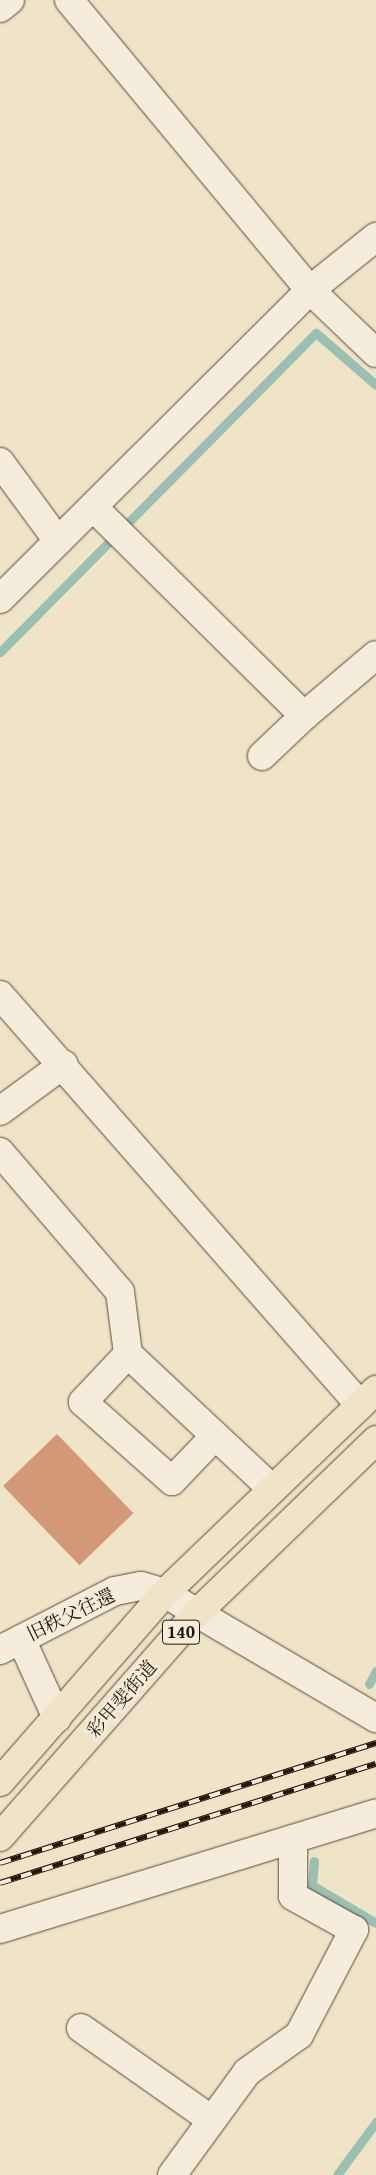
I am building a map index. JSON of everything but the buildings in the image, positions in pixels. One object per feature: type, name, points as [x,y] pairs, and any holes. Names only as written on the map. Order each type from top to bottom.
[{"type":"highway","name":"彩甲斐街道","points":[[0,1782],[165,1593],[271,1488],[368,1397]]},
{"type":"highway","name":"彩甲斐街道","points":[[0,1837],[197,1613],[376,1440]]},
{"type":"street","points":[[0,8],[10,0]]},
{"type":"street","points":[[69,0],[310,290],[376,353]]},
{"type":"street","points":[[0,599],[310,290],[376,237]]},
{"type":"street","points":[[0,462],[58,542]]},
{"type":"street","points":[[93,507],[304,716]]},
{"type":"street","points":[[262,756],[304,716],[376,655]]},
{"type":"street","points":[[0,995],[368,1397]]},
{"type":"street","points":[[0,1111],[64,1064]]},
{"type":"street","points":[[0,1152],[120,1292],[128,1354],[271,1488]]},
{"type":"street","points":[[128,1354],[83,1402],[172,1481],[215,1436]]},
{"type":"street","name":"旧秩父往還","points":[[10,1645],[115,1591],[141,1586],[165,1593],[376,1718]]},
{"type":"street","points":[[10,1645],[57,1718]]},
{"type":"street","points":[[0,1929],[376,1813]]},
{"type":"street","points":[[172,2175],[247,2072],[299,2035],[354,1930],[293,1896],[293,1839]]},
{"type":"street","points":[[81,2028],[212,2120]]},
{"type":"waterway","points":[[0,652],[316,333],[376,385]]},
{"type":"waterway","points":[[369,1684],[376,1671]]},
{"type":"waterway","points":[[314,1861],[312,1885],[376,1923]]},
{"type":"waterway","points":[[337,2175],[376,2122]]},
{"type":"railway","points":[[0,1863],[376,1743]]},
{"type":"railway","points":[[0,1883],[376,1764]]}]
